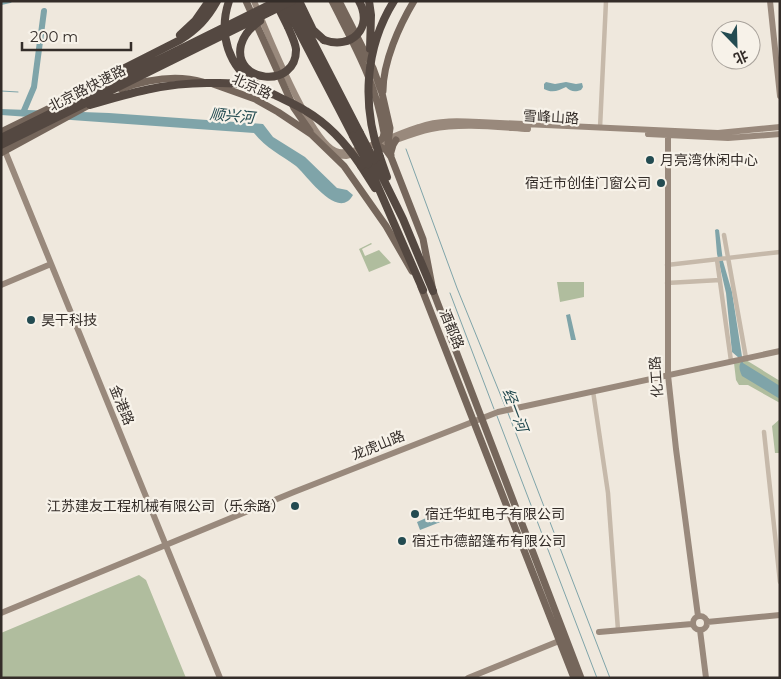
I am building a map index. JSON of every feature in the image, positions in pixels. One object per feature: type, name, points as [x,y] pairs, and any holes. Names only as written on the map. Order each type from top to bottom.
[{"type":"highway","points":[[156,53],[186,30],[209,1]]},
{"type":"highway","points":[[68,104],[107,77],[180,40],[206,20],[217,1]]},
{"type":"highway","points":[[229,1],[224,19],[224,31],[234,63],[250,81],[308,112],[347,147],[371,162],[376,145],[369,107],[371,28],[369,1]]},
{"type":"highway","name":"北京路快速路","points":[[1,138],[279,3],[292,1]]},
{"type":"highway","name":"酒都路","points":[[292,1],[357,135],[402,219],[433,291]]},
{"type":"highway","points":[[299,1],[313,30],[324,40],[339,44],[352,40],[361,29],[364,15],[359,1]]},
{"type":"highway","points":[[369,68],[381,26],[394,1]]},
{"type":"highway","points":[[279,3],[295,42],[296,51],[291,66],[282,74],[271,78],[256,75],[245,66],[240,54],[244,38],[279,3]]},
{"type":"highway","name":"北京路快速路","points":[[2,148],[49,121],[279,3]]},
{"type":"highway","name":"酒都路","points":[[279,3],[357,135]]},
{"type":"highway","points":[[49,121],[86,106],[156,86],[185,83],[230,83],[245,85],[275,95]]},
{"type":"highway","name":"酒都路","points":[[371,162],[423,290]]},
{"type":"main road","points":[[1,132],[161,52],[189,28],[205,1]]},
{"type":"main road","points":[[246,1],[294,108],[319,142]]},
{"type":"main road","points":[[332,1],[372,82],[379,104],[384,133],[379,144],[388,153],[393,162],[423,239],[433,291]]},
{"type":"main road","points":[[339,1],[373,68],[385,104]]},
{"type":"main road","points":[[393,162],[392,139],[383,89],[392,50],[405,16],[414,1]]},
{"type":"main road","name":"北京路","points":[[2,148],[118,90],[132,85],[162,78],[191,79],[224,87],[255,99],[278,112],[311,134],[344,166],[386,226],[423,290]]},
{"type":"main road","name":"酒都路","points":[[423,290],[478,420],[563,639],[581,678]]},
{"type":"main road","name":"酒都路","points":[[433,291],[478,420]]},
{"type":"main road","name":"酒都路","points":[[563,639],[574,678]]},
{"type":"street","points":[[254,1],[297,100],[310,121],[332,148],[341,154],[344,166]]},
{"type":"street","points":[[600,128],[606,1]]},
{"type":"street","points":[[770,1],[780,96]]},
{"type":"street","name":"雪峰山路","points":[[341,154],[352,155],[427,124],[444,122],[718,132],[780,127]]},
{"type":"street","name":"雪峰山路","points":[[392,139],[431,129],[455,126],[728,138],[780,134]]},
{"type":"street","name":"化工路","points":[[668,136],[668,375],[698,616]]},
{"type":"street","name":"金港路","points":[[2,148],[215,678]]},
{"type":"street","points":[[328,152],[341,154]]},
{"type":"street","points":[[724,235],[746,358]]},
{"type":"street","points":[[667,265],[780,252]]},
{"type":"street","points":[[717,260],[731,361]]},
{"type":"street","points":[[1,280],[48,263]]},
{"type":"street","points":[[1,285],[48,263]]},
{"type":"street","points":[[667,283],[720,280]]},
{"type":"street","name":"龙虎山路","points":[[1,613],[498,412],[780,351]]},
{"type":"street","points":[[593,391],[608,493],[618,630]]},
{"type":"street","points":[[764,432],[780,582]]},
{"type":"street","name":"金港路","points":[[163,546],[220,678]]},
{"type":"street","points":[[692,624],[694,618],[698,616],[704,617],[707,622]]},
{"type":"street","points":[[707,622],[780,616]]},
{"type":"street","points":[[692,624],[695,629],[700,630],[705,628],[707,622]]},
{"type":"street","points":[[599,632],[692,624]]},
{"type":"street","points":[[700,630],[706,678]]},
{"type":"street","points":[[468,678],[563,639]]},
{"type":"green space","points":[[371,243],[362,249],[365,256],[379,250],[391,263],[369,272],[359,249]]},
{"type":"green space","points":[[557,282],[584,282],[584,297],[560,302]]},
{"type":"green space","points":[[746,360],[780,381],[780,403],[748,385],[739,385],[736,380],[734,363]]},
{"type":"green space","points":[[780,419],[780,453],[775,453],[772,426]]},
{"type":"green space","points":[[139,575],[146,580],[186,678],[1,678],[1,633]]},
{"type":"water","points":[[546,82],[555,84],[566,82],[582,83],[583,87],[577,91],[571,91],[566,87],[550,91],[544,89]]},
{"type":"water","points":[[1,109],[109,113],[263,124],[273,137],[305,157],[337,188],[347,190],[353,195],[347,202],[339,203],[331,200],[314,186],[296,166],[269,147],[254,133],[1,115]]},
{"type":"water","points":[[715,230],[719,230],[723,261],[732,292],[743,363],[780,386],[780,399],[742,376],[739,367],[741,362],[732,352],[726,293],[717,254]]},
{"type":"water","points":[[570,314],[576,340],[571,340],[566,315]]},
{"type":"water","points":[[440,512],[443,521],[420,530],[417,522]]},
{"type":"waterway","points":[[1,3],[10,1]]},
{"type":"waterway","points":[[23,113],[34,87],[44,11]]},
{"type":"waterway","points":[[1,91],[18,92]]},
{"type":"waterway","name":"经一河","points":[[406,149],[457,288],[505,406]]},
{"type":"waterway","name":"经一河","points":[[450,293],[494,409]]},
{"type":"waterway","name":"经一河","points":[[508,413],[610,678]]},
{"type":"waterway","name":"经一河","points":[[497,416],[597,678]]},
{"type":"place","name":"月亮湾休闲中心","points":[[650,160]]},
{"type":"place","name":"宿迁市创佳门窗公司","points":[[661,183]]},
{"type":"place","name":"昊干科技","points":[[31,320]]},
{"type":"place","name":"江苏建友工程机械有限公司（乐余路）","points":[[295,506]]},
{"type":"place","name":"宿迁华虹电子有限公司","points":[[415,514]]},
{"type":"place","name":"宿迁市德韶篷布有限公司","points":[[402,541]]},
{"type":"water label","name":"顺兴河","points":[[232,116]]}]
